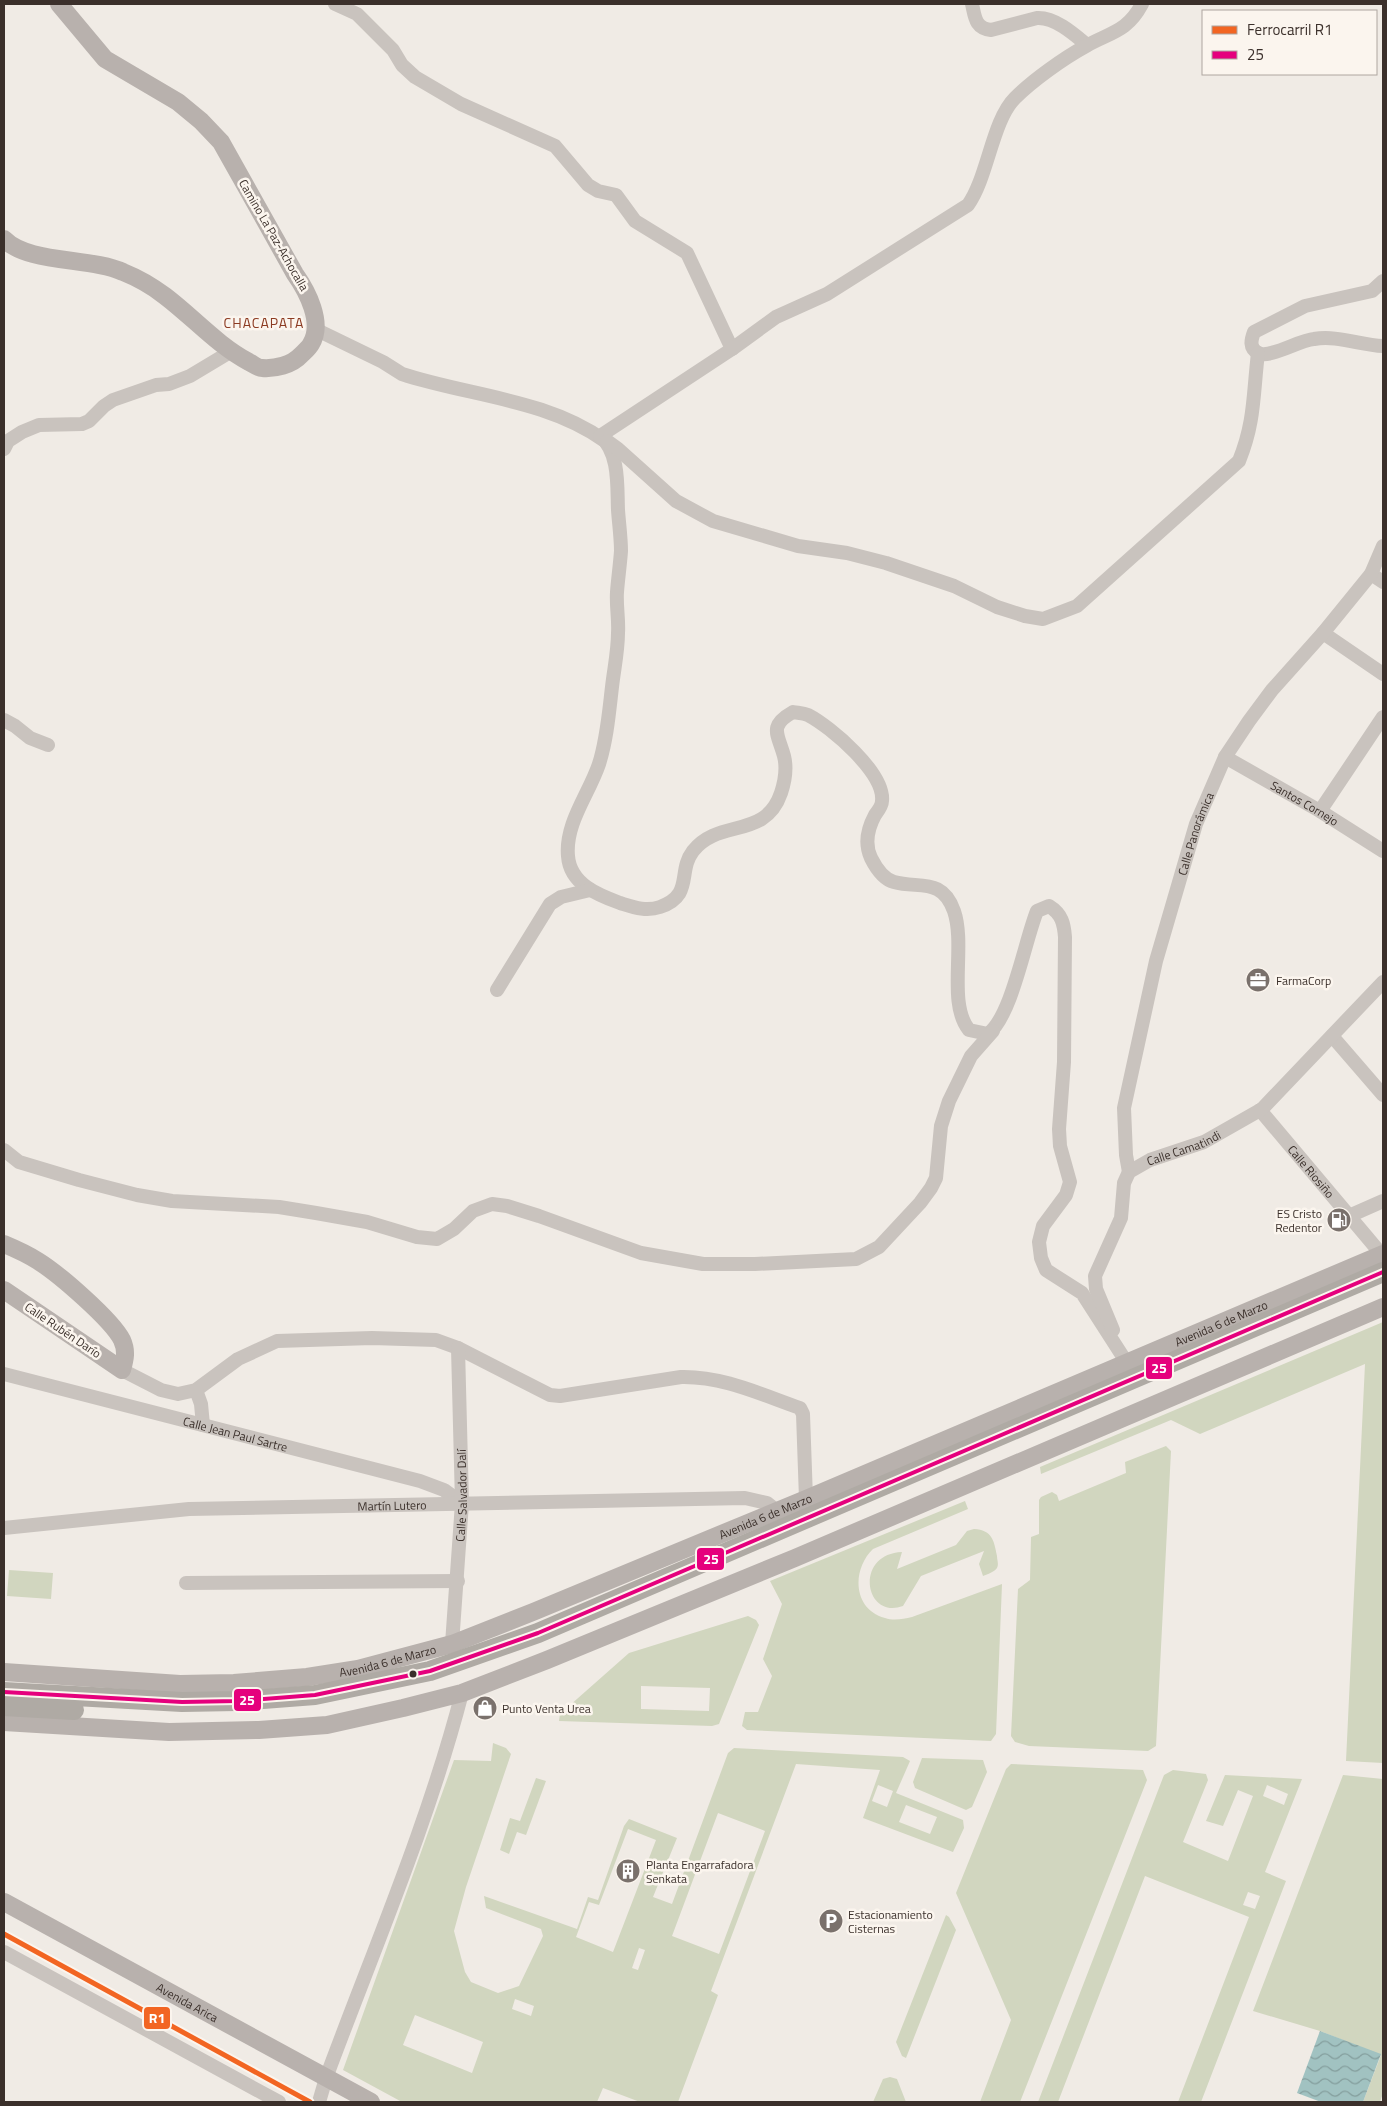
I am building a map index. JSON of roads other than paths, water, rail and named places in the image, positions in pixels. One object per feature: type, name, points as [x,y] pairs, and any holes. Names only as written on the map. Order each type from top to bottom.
[{"type":"highway","name":"Avenida 6 de Marzo","points":[[4,1692],[182,1702],[237,1701],[315,1695],[430,1671],[538,1633],[1383,1260]]},
{"type":"highway","points":[[4,1706],[127,1712],[235,1714],[313,1707],[388,1694],[437,1680],[542,1643],[1383,1286]]},
{"type":"main road","name":"Camino La Paz-Achocalla","points":[[59,4],[105,59],[178,102],[201,121],[221,142],[307,292],[312,304],[315,329]]},
{"type":"main road","points":[[4,239],[9,244],[32,253],[113,267],[140,279],[166,297],[230,352],[261,368],[280,366],[295,361],[311,344],[315,329]]},
{"type":"main road","points":[[4,1244],[41,1262],[112,1326],[122,1341],[126,1355],[122,1370]]},
{"type":"main road","name":"Avenida 6 de Marzo","points":[[4,1672],[180,1684],[234,1684],[307,1677],[358,1669],[452,1644],[806,1499],[1127,1363],[1383,1260]]},
{"type":"main road","name":"Calle Rubén Darío","points":[[4,1290],[122,1370]]},
{"type":"main road","points":[[4,1722],[169,1732],[260,1730],[328,1725],[462,1693],[795,1558],[1383,1307]]},
{"type":"main road","name":"Avenida Arica","points":[[4,1902],[371,2102]]},
{"type":"street","points":[[335,4],[357,14],[394,50],[402,65],[415,77],[461,104],[555,146],[588,185],[598,191],[616,195],[635,221],[687,252],[732,349]]},
{"type":"street","points":[[972,4],[975,20],[984,29],[994,30],[1037,18],[1045,18],[1052,20],[1088,45]]},
{"type":"street","points":[[603,438],[776,317],[827,294],[968,205],[976,194],[994,140],[1006,111],[1014,99],[1088,45],[1125,27],[1142,4]]},
{"type":"street","points":[[1383,280],[1372,291],[1305,306],[1254,332],[1251,341],[1252,348],[1258,353],[1268,354],[1313,338],[1330,338],[1383,346]]},
{"type":"street","points":[[315,329],[366,353],[402,374],[550,411],[592,431],[618,449],[676,502],[713,521],[798,546],[847,552],[886,563],[954,586],[997,607],[1043,620],[1077,606],[1239,461],[1249,438],[1254,410],[1258,353]]},
{"type":"street","points":[[4,449],[8,441],[22,432],[39,425],[82,424],[89,421],[113,400],[156,385],[169,384],[190,376],[230,352]]},
{"type":"street","points":[[603,438],[612,456],[618,479],[621,549],[617,593],[618,634],[607,728],[599,764],[572,824],[568,857],[574,874],[590,890],[641,910],[659,908],[675,899],[683,888],[686,870],[692,853],[700,843],[719,833],[762,820],[774,810],[782,792],[786,772],[784,756],[777,739],[776,727],[782,718],[793,712],[807,715],[841,738],[870,772],[882,790],[882,803],[870,825],[866,841],[871,857],[882,875],[894,882],[924,884],[937,889],[948,899],[955,912],[958,946],[959,1013],[963,1024],[969,1030],[988,1034],[996,1028]]},
{"type":"street","name":"Calle Panorámica","points":[[1129,1172],[1126,1155],[1124,1108],[1156,961],[1196,824],[1225,758],[1272,690],[1323,633],[1371,574],[1383,546]]},
{"type":"street","points":[[1371,574],[1383,582]]},
{"type":"street","points":[[1323,633],[1383,674]]},
{"type":"street","points":[[1320,812],[1383,717]]},
{"type":"street","points":[[4,720],[30,738],[48,744]]},
{"type":"street","name":"Santos Cornejo","points":[[1225,758],[1320,812],[1383,851]]},
{"type":"street","points":[[497,990],[550,904],[561,897],[590,890]]},
{"type":"street","points":[[4,1150],[18,1162],[137,1195],[172,1201],[298,1210],[367,1222],[417,1237],[437,1239],[454,1229],[473,1211],[492,1204],[507,1206],[539,1216],[641,1253],[703,1264],[755,1264],[856,1259],[879,1247],[920,1203],[931,1188],[936,1178],[941,1126],[949,1101],[971,1056],[996,1028],[1012,991],[1037,911],[1049,906],[1061,917],[1065,937],[1064,1062],[1058,1129],[1060,1146],[1070,1182],[1066,1195],[1043,1226],[1038,1242],[1041,1258],[1046,1270],[1082,1293],[1127,1363]]},
{"type":"street","name":"Calle Camatindi","points":[[1129,1172],[1150,1160],[1204,1142],[1260,1110],[1383,982]]},
{"type":"street","points":[[1332,1036],[1383,1095]]},
{"type":"street","name":"Calle Riosiño","points":[[1260,1110],[1350,1216],[1383,1260]]},
{"type":"street","points":[[1127,1363],[1096,1289],[1095,1276],[1121,1218],[1124,1183],[1129,1172]]},
{"type":"street","points":[[1350,1216],[1383,1201]]},
{"type":"street","points":[[122,1370],[161,1390],[178,1394],[196,1390],[238,1359],[276,1341],[372,1338],[436,1340],[458,1348],[550,1395],[560,1396],[682,1378],[699,1377],[718,1380],[800,1408],[803,1414],[806,1499]]},
{"type":"street","name":"Calle Salvador Dalí","points":[[452,1644],[458,1581],[462,1503],[458,1348]]},
{"type":"street","name":"Calle Jean Paul Sartre","points":[[4,1374],[420,1481],[444,1490],[462,1503]]},
{"type":"street","points":[[196,1390],[201,1404],[203,1425]]},
{"type":"street","name":"Martín Lutero","points":[[4,1528],[189,1509],[745,1498],[767,1503],[777,1511]]},
{"type":"street","points":[[186,1583],[458,1581]]},
{"type":"street","points":[[319,2102],[326,2078],[424,1815],[453,1727],[462,1693]]},
{"type":"street","points":[[4,1952],[279,2102]]},
{"type":"water","points":[[1320,2031],[1381,2054],[1363,2102],[1321,2102],[1297,2093]]},
{"type":"rail line","name":"R1","points":[[4,1934],[310,2102]]},
{"type":"place","name":"FarmaCorp","points":[[1258,980]]},
{"type":"place","name":"ES Cristo Redentor","points":[[1339,1220]]},
{"type":"place","name":"Punto Venta Urea","points":[[485,1708]]},
{"type":"place","name":"Planta Engarrafadora Senkata","points":[[628,1871]]},
{"type":"place","name":"Estacionamiento Cisternas","points":[[831,1921]]},
{"type":"district","name":"CHACAPATA","points":[[264,322]]}]
